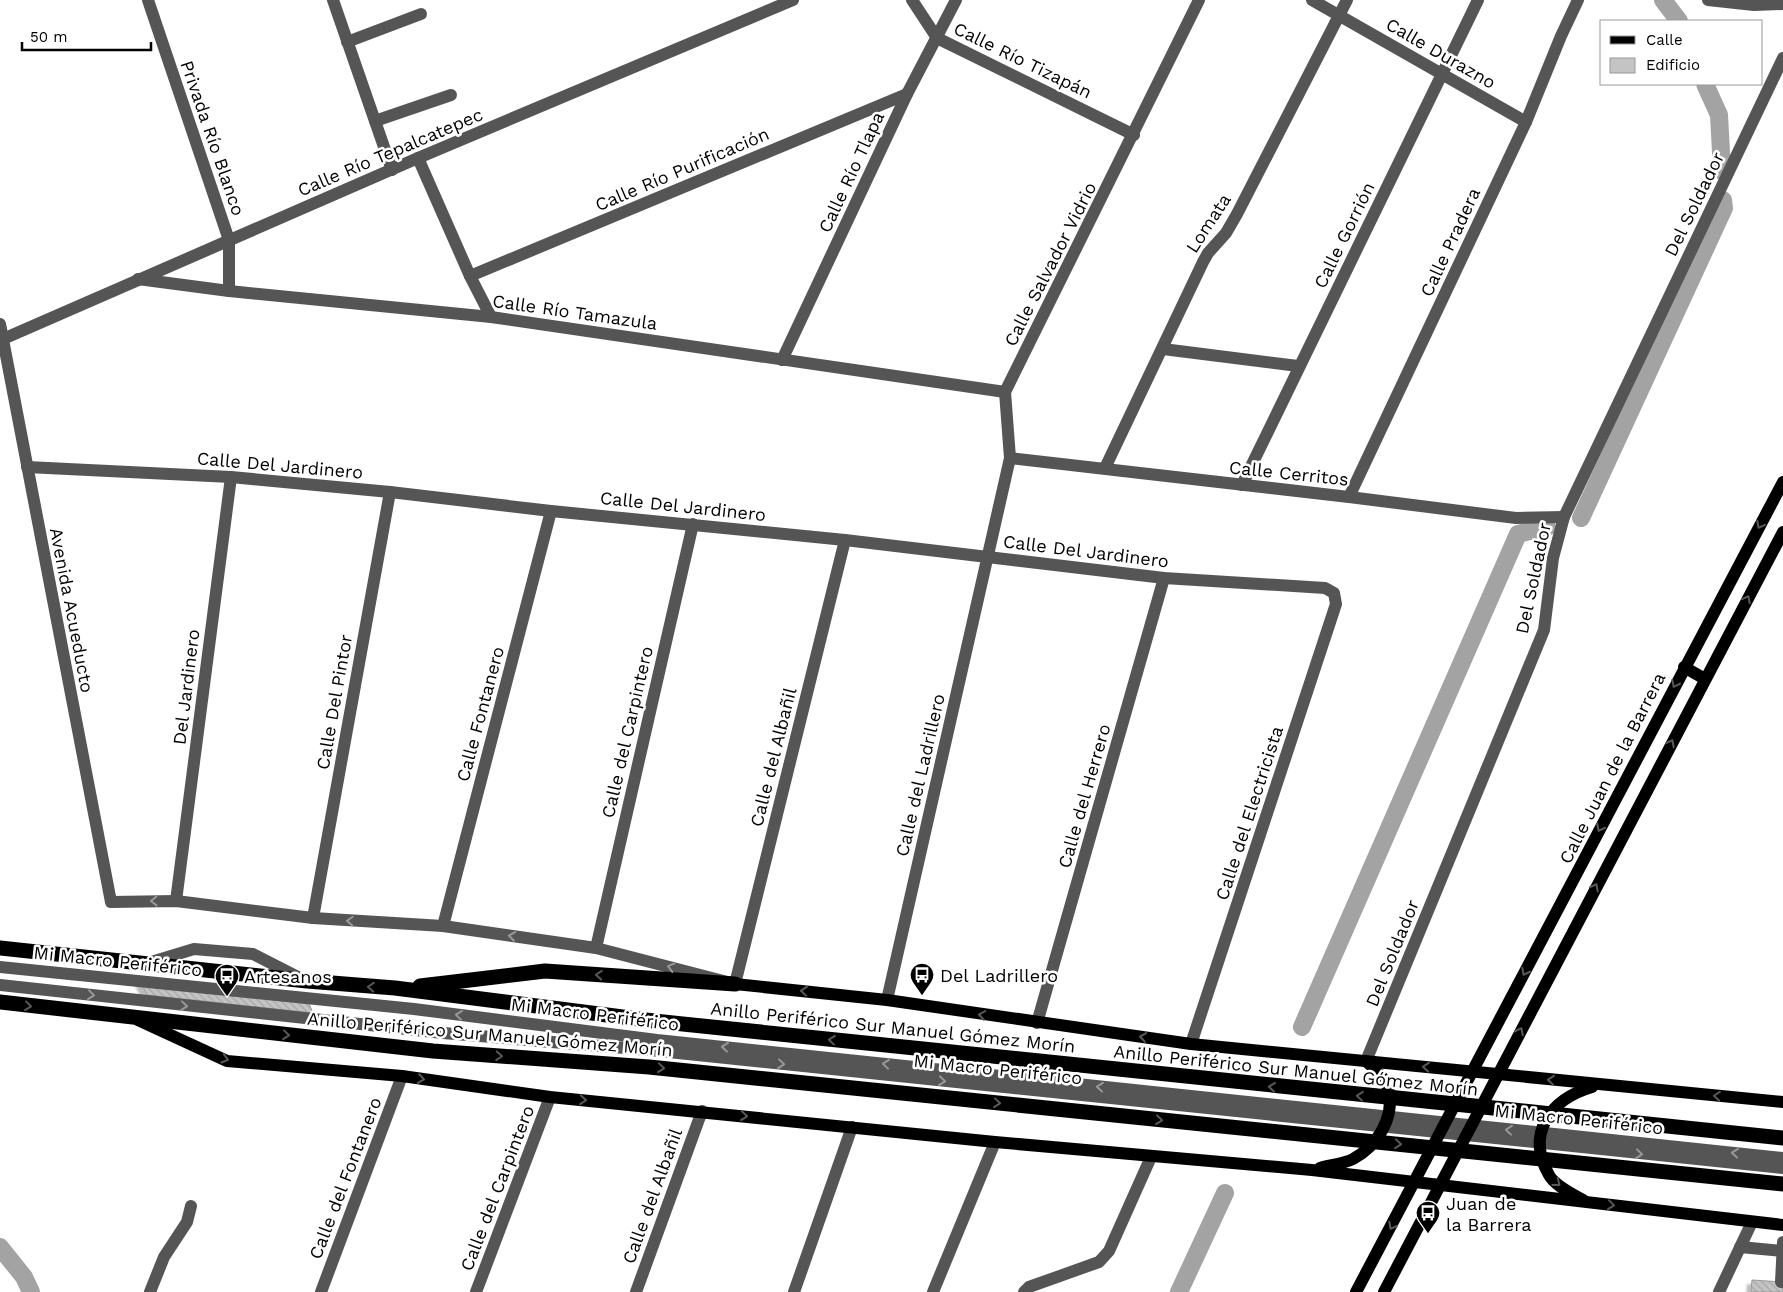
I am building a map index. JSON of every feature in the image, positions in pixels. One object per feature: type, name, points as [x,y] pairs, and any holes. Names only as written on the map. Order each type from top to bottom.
[{"type":"highway","name":"Anillo Periférico Sur Manuel Gómez Morín","points":[[0,948],[46,951],[145,964],[307,981],[395,988],[654,1021],[1320,1092],[1783,1138]]},
{"type":"highway","points":[[395,988],[544,971],[735,984]]},
{"type":"highway","name":"Anillo Periférico Sur Manuel Gómez Morín","points":[[0,1002],[433,1051],[649,1067],[1783,1184]]},
{"type":"main road","name":"Calle Juan de la Barrera","points":[[1356,1292],[1783,482]]},
{"type":"main road","points":[[1384,1292],[1783,532]]},
{"type":"main road","points":[[1747,549],[1768,560]]},
{"type":"main road","points":[[1684,667],[1705,678]]},
{"type":"main road","points":[[735,984],[887,1000],[1191,1044],[1783,1102]]},
{"type":"main road","points":[[133,1018],[227,1061],[402,1076],[550,1097],[995,1142],[1312,1170],[1783,1225]]},
{"type":"main road","points":[[1312,1170],[1352,1159],[1367,1149],[1383,1132],[1389,1110],[1389,1090],[1379,1073],[1366,1061]]},
{"type":"main road","points":[[1586,1202],[1549,1176],[1540,1150],[1541,1128],[1556,1105],[1575,1092],[1600,1085]]},
{"type":"street","name":"Privada Río Blanco","points":[[148,0],[229,240],[230,290]]},
{"type":"street","points":[[332,0],[392,170]]},
{"type":"street","name":"Calle Río Tepalcatepec","points":[[3,339],[418,158],[793,0]]},
{"type":"street","name":"Calle Río Tizapán","points":[[912,0],[937,38],[1134,135]]},
{"type":"street","name":"Calle Río Tlapa","points":[[782,360],[907,94],[956,0]]},
{"type":"street","name":"Calle Salvador Vidrio","points":[[988,557],[1010,458],[1006,392],[1199,0]]},
{"type":"street","name":"Calle Durazno","points":[[1312,0],[1526,122]]},
{"type":"street","name":"Lomata","points":[[1105,468],[1203,262],[1208,253],[1226,233],[1237,214],[1347,0]]},
{"type":"street","name":"Calle Gorrión","points":[[1242,486],[1298,366],[1478,0]]},
{"type":"street","name":"Calle Pradera","points":[[1349,497],[1526,122],[1561,36],[1578,0]]},
{"type":"street","points":[[1708,0],[1754,5],[1783,4]]},
{"type":"street","points":[[347,42],[421,14]]},
{"type":"street","name":"Del Soldador","points":[[1366,1061],[1544,630],[1553,558],[1564,517],[1783,58]]},
{"type":"street","name":"Calle Río Purificación","points":[[470,276],[907,94]]},
{"type":"street","points":[[375,121],[451,95]]},
{"type":"street","points":[[418,158],[470,276],[491,317]]},
{"type":"street","name":"Calle Río Tamazula","points":[[138,279],[491,317],[1006,392]]},
{"type":"street","name":"Avenida Acueducto","points":[[0,324],[111,902],[176,901]]},
{"type":"street","points":[[1163,349],[1298,366]]},
{"type":"street","name":"Calle Cerritos","points":[[1010,458],[1516,518],[1564,517]]},
{"type":"street","name":"Calle Del Jardinero","points":[[27,467],[231,477],[390,492],[551,511],[845,540],[1164,578],[1325,588],[1334,593]]},
{"type":"street","name":"Del Jardinero","points":[[176,901],[231,477]]},
{"type":"street","name":"Calle Del Pintor","points":[[313,918],[390,492]]},
{"type":"street","name":"Calle Fontanero","points":[[443,926],[551,511]]},
{"type":"street","name":"Calle del Carpintero","points":[[596,948],[692,524]]},
{"type":"street","name":"Calle del Albañil","points":[[735,984],[845,540]]},
{"type":"street","name":"Calle del Ladrillero","points":[[887,1000],[988,557]]},
{"type":"street","name":"Calle del Herrero","points":[[1037,1023],[1164,578]]},
{"type":"street","name":"Calle del Electricista","points":[[1191,1044],[1336,604],[1334,593]]},
{"type":"street","points":[[176,901],[313,918],[443,926],[596,948],[735,984]]},
{"type":"street","points":[[145,964],[194,949],[253,954],[307,981]]},
{"type":"street","name":"Mi Macro Periférico","points":[[0,967],[414,1009],[667,1041],[1340,1118]]},
{"type":"street","name":"Mi Macro Periférico","points":[[0,985],[443,1033],[649,1050],[1591,1143],[1783,1158]]},
{"type":"street","name":"Calle del Fontanero","points":[[320,1292],[402,1076]]},
{"type":"street","name":"Calle del Carpintero","points":[[476,1292],[550,1097]]},
{"type":"street","name":"Calle del Albañil","points":[[636,1292],[702,1111]]},
{"type":"street","points":[[794,1292],[852,1127]]},
{"type":"street","points":[[933,1292],[995,1142]]},
{"type":"street","name":"Mi Macro Periférico","points":[[1591,1143],[1783,1168]]},
{"type":"street","points":[[1024,1292],[1029,1287],[1100,1262],[1109,1251],[1151,1157]]},
{"type":"street","points":[[150,1292],[164,1257],[187,1222],[191,1206]]},
{"type":"street","points":[[1719,1292],[1752,1222]]},
{"type":"street","points":[[1781,1282],[1783,1242]]},
{"type":"street","points":[[1740,1247],[1783,1251]]},
{"type":"building","name":"Artesanos","points":[[140,981],[307,999],[313,1013],[147,995]]},
{"type":"building","points":[[1752,1280],[1783,1282],[1783,1292],[1751,1292]]},
{"type":"waterway","points":[[1663,0],[1678,20]]},
{"type":"waterway","points":[[1705,85],[1719,115],[1722,171]]},
{"type":"waterway","points":[[1581,518],[1724,208],[1723,200]]},
{"type":"waterway","points":[[1302,1027],[1518,534],[1547,527]]},
{"type":"waterway","points":[[1179,1292],[1225,1193]]},
{"type":"waterway","points":[[0,1247],[24,1277],[31,1292]]},
{"type":"place","name":"Del Ladrillero","points":[[922,996]]},
{"type":"place","name":"Artesanos","points":[[227,997]]},
{"type":"place","name":"Juan de la Barrera","points":[[1428,1234]]}]
